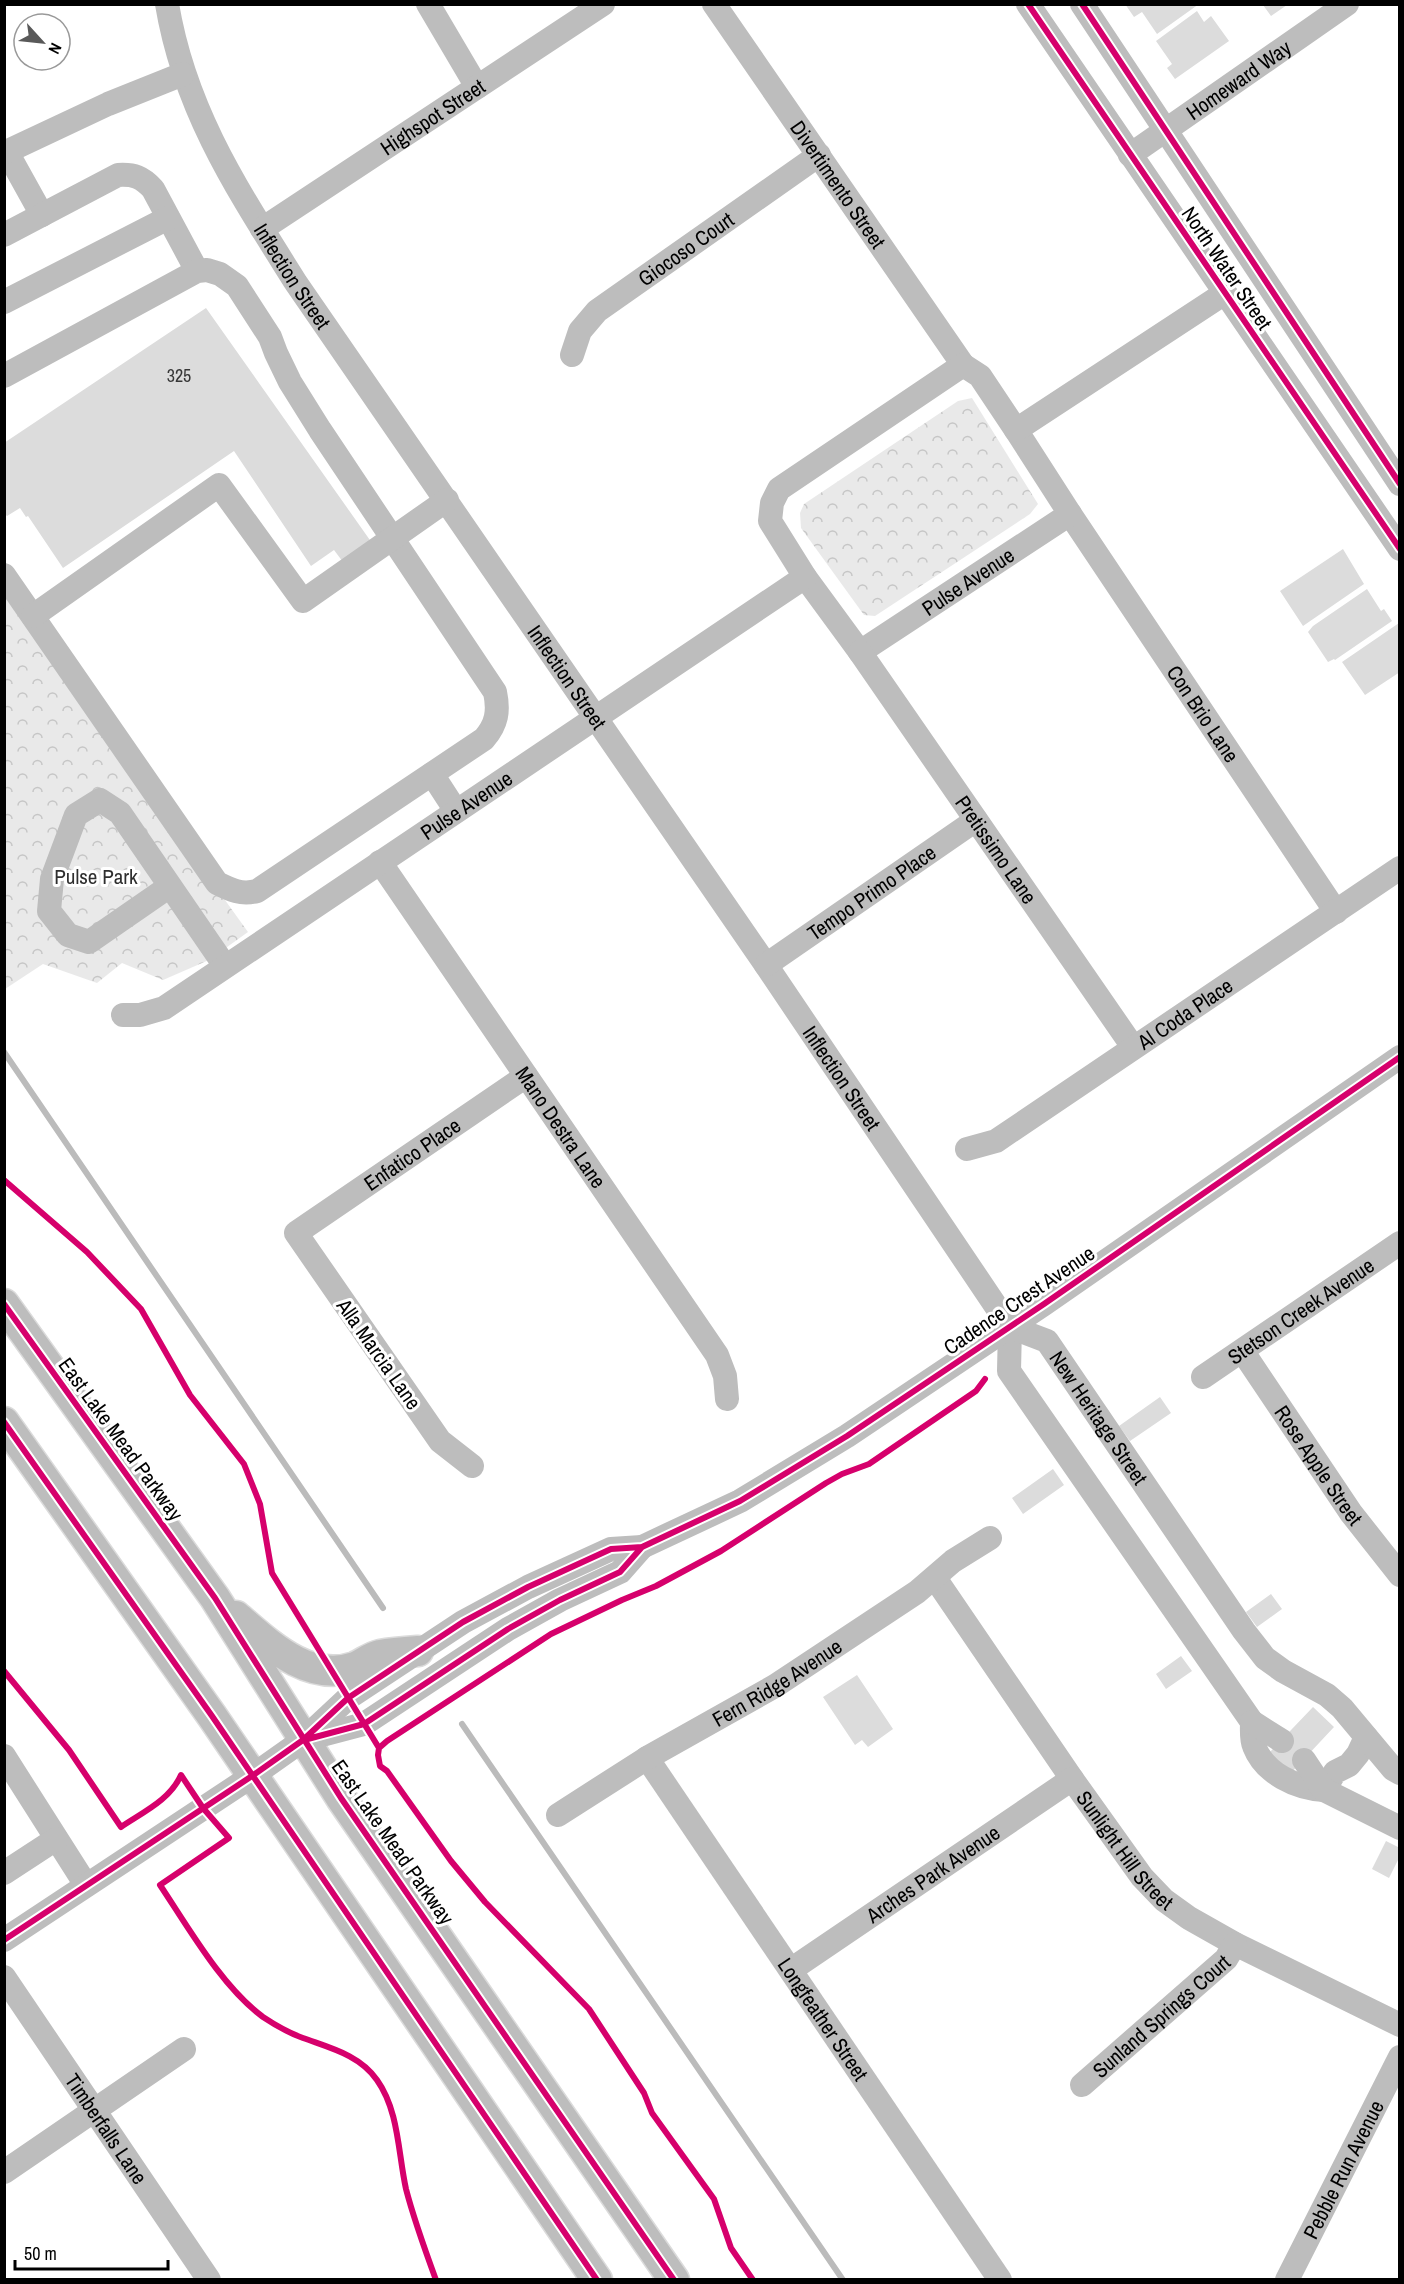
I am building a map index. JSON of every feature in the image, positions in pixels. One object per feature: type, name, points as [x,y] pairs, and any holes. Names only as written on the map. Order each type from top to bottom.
[{"type":"main road","name":"East Lake Mead Parkway","points":[[4,1304],[215,1598],[303,1740],[674,2280]]},
{"type":"main road","points":[[4,1422],[252,1776],[597,2280]]},
{"type":"main road","points":[[215,1598],[282,1654],[311,1668],[355,1667],[379,1655],[418,1651]]},
{"type":"street","name":"Inflection Street","points":[[167,4],[183,74],[211,141],[296,283],[766,965],[1010,1327]]},
{"type":"street","points":[[428,4],[477,87]]},
{"type":"street","name":"Highspot Street","points":[[262,229],[603,4]]},
{"type":"street","name":"Divertimento Street","points":[[714,4],[963,365]]},
{"type":"street","name":"North Water Street","points":[[1028,4],[1400,549]]},
{"type":"street","name":"North Water Street","points":[[1082,4],[1400,484]]},
{"type":"street","name":"Homeward Way","points":[[1130,155],[1347,4]]},
{"type":"street","points":[[42,215],[6,153],[108,104],[183,74]]},
{"type":"street","name":"Giocoso Court","points":[[572,355],[580,331],[597,311],[819,155]]},
{"type":"street","points":[[4,235],[118,175],[132,174],[143,178],[153,189],[197,272]]},
{"type":"street","points":[[4,302],[168,218]]},
{"type":"street","points":[[4,376],[197,272],[207,270],[220,274],[237,285],[270,337],[290,382],[495,692],[498,704],[495,724],[484,739],[257,891],[246,894],[231,890],[217,883],[4,575]]},
{"type":"street","points":[[1016,430],[1225,293]]},
{"type":"street","points":[[860,652],[805,577],[770,521],[772,503],[779,489],[963,365],[980,376],[1070,514]]},
{"type":"street","points":[[33,616],[219,485],[303,601],[447,500]]},
{"type":"street","name":"Pulse Avenue","points":[[860,652],[1070,514]]},
{"type":"street","name":"Con Brio Lane","points":[[1070,514],[1336,912]]},
{"type":"street","name":"Pulse Avenue","points":[[123,1015],[140,1015],[164,1008],[805,577]]},
{"type":"street","name":"Pretissimo Lane","points":[[860,652],[1133,1047]]},
{"type":"street","points":[[432,774],[456,811]]},
{"type":"street","points":[[170,886],[89,942],[68,935],[49,911],[52,879],[76,815],[100,800],[120,813],[225,966]]},
{"type":"street","name":"Tempo Primo Place","points":[[766,965],[976,820]]},
{"type":"street","name":"Mano Destra Lane","points":[[380,862],[717,1355],[726,1376],[727,1400]]},
{"type":"street","name":"Al Coda Place","points":[[967,1149],[996,1141],[1400,868]]},
{"type":"street","name":"Cadence Crest Avenue","points":[[303,1740],[348,1698],[463,1622],[528,1587],[611,1549],[642,1547],[740,1501],[794,1469],[1010,1327],[1398,1059]]},
{"type":"street","name":"Enfatico Place","points":[[296,1233],[526,1076]]},
{"type":"street","name":"Alla Marcia Lane","points":[[296,1233],[440,1442],[472,1466]]},
{"type":"street","name":"Stetson Creek Avenue","points":[[1203,1377],[1243,1352],[1400,1243]]},
{"type":"street","points":[[1010,1327],[1009,1371],[1252,1722],[1282,1741]]},
{"type":"street","name":"New Heritage Street","points":[[1010,1327],[1047,1341],[1244,1631],[1265,1658],[1283,1671],[1327,1695],[1354,1720],[1366,1737],[1400,1773]]},
{"type":"street","name":"Rose Apple Street","points":[[1243,1352],[1351,1513],[1400,1575]]},
{"type":"street","name":"Fern Ridge Avenue","points":[[558,1815],[647,1758],[776,1686],[935,1578],[953,1561],[990,1538]]},
{"type":"street","name":"Cadence Crest Avenue","points":[[303,1740],[364,1724],[508,1629],[560,1600],[620,1572],[642,1547]]},
{"type":"street","name":"Sunlight Hill Street","points":[[935,1578],[1072,1779],[1142,1877],[1164,1900],[1235,1944],[1400,2025]]},
{"type":"street","points":[[1252,1722],[1254,1746],[1268,1766],[1297,1786],[1324,1790],[1400,1828]]},
{"type":"street","points":[[1324,1790],[1335,1772],[1348,1765],[1358,1754],[1366,1737]]},
{"type":"street","points":[[4,1940],[303,1740]]},
{"type":"street","points":[[4,1756],[86,1885]]},
{"type":"street","name":"Longfeather Street","points":[[647,1758],[792,1969],[1000,2280]]},
{"type":"street","points":[[1304,1760],[1324,1790]]},
{"type":"street","name":"Arches Park Avenue","points":[[792,1969],[1072,1779]]},
{"type":"street","points":[[4,1873],[56,1839]]},
{"type":"street","name":"Sunland Springs Court","points":[[1082,2085],[1227,1959],[1235,1944]]},
{"type":"street","name":"Timberfalls Lane","points":[[4,1977],[209,2280]]},
{"type":"street","points":[[4,2172],[184,2049]]},
{"type":"street","name":"Pebble Run Avenue","points":[[1287,2280],[1400,2057]]},
{"type":"green space","points":[[972,398],[1038,504],[1030,514],[875,616],[864,615],[801,528],[800,513],[804,504],[958,401]]},
{"type":"green space","name":"Pulse Park","points":[[4,593],[248,932],[209,960],[163,980],[122,963],[97,983],[43,964],[5,989]]},
{"type":"building","points":[[1125,4],[1199,4],[1157,34],[1142,12],[1134,17]]},
{"type":"building","points":[[1263,5],[1287,5],[1271,16]]},
{"type":"building","points":[[1197,11],[1204,22],[1211,16],[1229,41],[1175,79],[1167,68],[1172,64],[1156,41]]},
{"type":"building","points":[[206,308],[372,543],[343,562],[334,550],[311,566],[234,451],[63,568],[28,516],[26,517],[20,508],[7,516],[4,513],[4,443]]},
{"type":"building","points":[[1343,549],[1364,584],[1303,626],[1280,591]]},
{"type":"building","points":[[1367,589],[1381,611],[1384,609],[1392,621],[1335,660],[1328,662],[1308,632],[1313,626]]},
{"type":"building","points":[[1399,623],[1400,672],[1365,695],[1342,662]]},
{"type":"building","points":[[1160,1397],[1171,1413],[1130,1441],[1119,1426]]},
{"type":"building","points":[[1053,1469],[1064,1485],[1023,1514],[1012,1498]]},
{"type":"building","points":[[1271,1594],[1282,1609],[1257,1627],[1246,1612]]},
{"type":"building","points":[[1181,1656],[1192,1671],[1166,1689],[1156,1674]]},
{"type":"building","points":[[857,1675],[893,1729],[868,1747],[862,1740],[855,1745],[823,1697]]},
{"type":"building","points":[[1313,1707],[1334,1727],[1291,1773],[1269,1753]]},
{"type":"building","points":[[1386,1841],[1400,1848],[1400,1856],[1389,1878],[1372,1869]]},
{"type":"waterway","points":[[4,1052],[383,1608]]},
{"type":"waterway","points":[[462,1724],[843,2280]]},
{"type":"cycle path","points":[[1028,4],[1400,549]]},
{"type":"cycle path","points":[[1082,4],[1400,484]]},
{"type":"cycle path","points":[[4,1940],[252,1776],[303,1740],[348,1698],[463,1622],[528,1587],[611,1549],[642,1547],[740,1501],[847,1436],[1044,1304],[1400,1057]]},
{"type":"cycle path","points":[[4,1180],[87,1252],[141,1309],[190,1395],[244,1464],[260,1504],[272,1573],[379,1748],[380,1766],[387,1771],[451,1861],[485,1902],[589,2009],[644,2093],[652,2113],[714,2199],[731,2248],[753,2280]]},
{"type":"cycle path","points":[[4,1304],[215,1598],[341,1798],[674,2280]]},
{"type":"cycle path","points":[[379,1748],[551,1634],[656,1586],[721,1551],[826,1483],[869,1464],[976,1391],[985,1379]]},
{"type":"cycle path","points":[[4,1422],[212,1716],[597,2280]]},
{"type":"cycle path","points":[[304,1740],[364,1724],[508,1629],[560,1600],[620,1572],[642,1547]]},
{"type":"cycle path","points":[[4,1671],[69,1750],[121,1827],[147,1811],[170,1792],[181,1775],[203,1808],[229,1838],[160,1885],[207,1956],[248,2004],[263,2017],[287,2031],[353,2058],[370,2071],[377,2080],[390,2105],[406,2189],[436,2280]]}]
